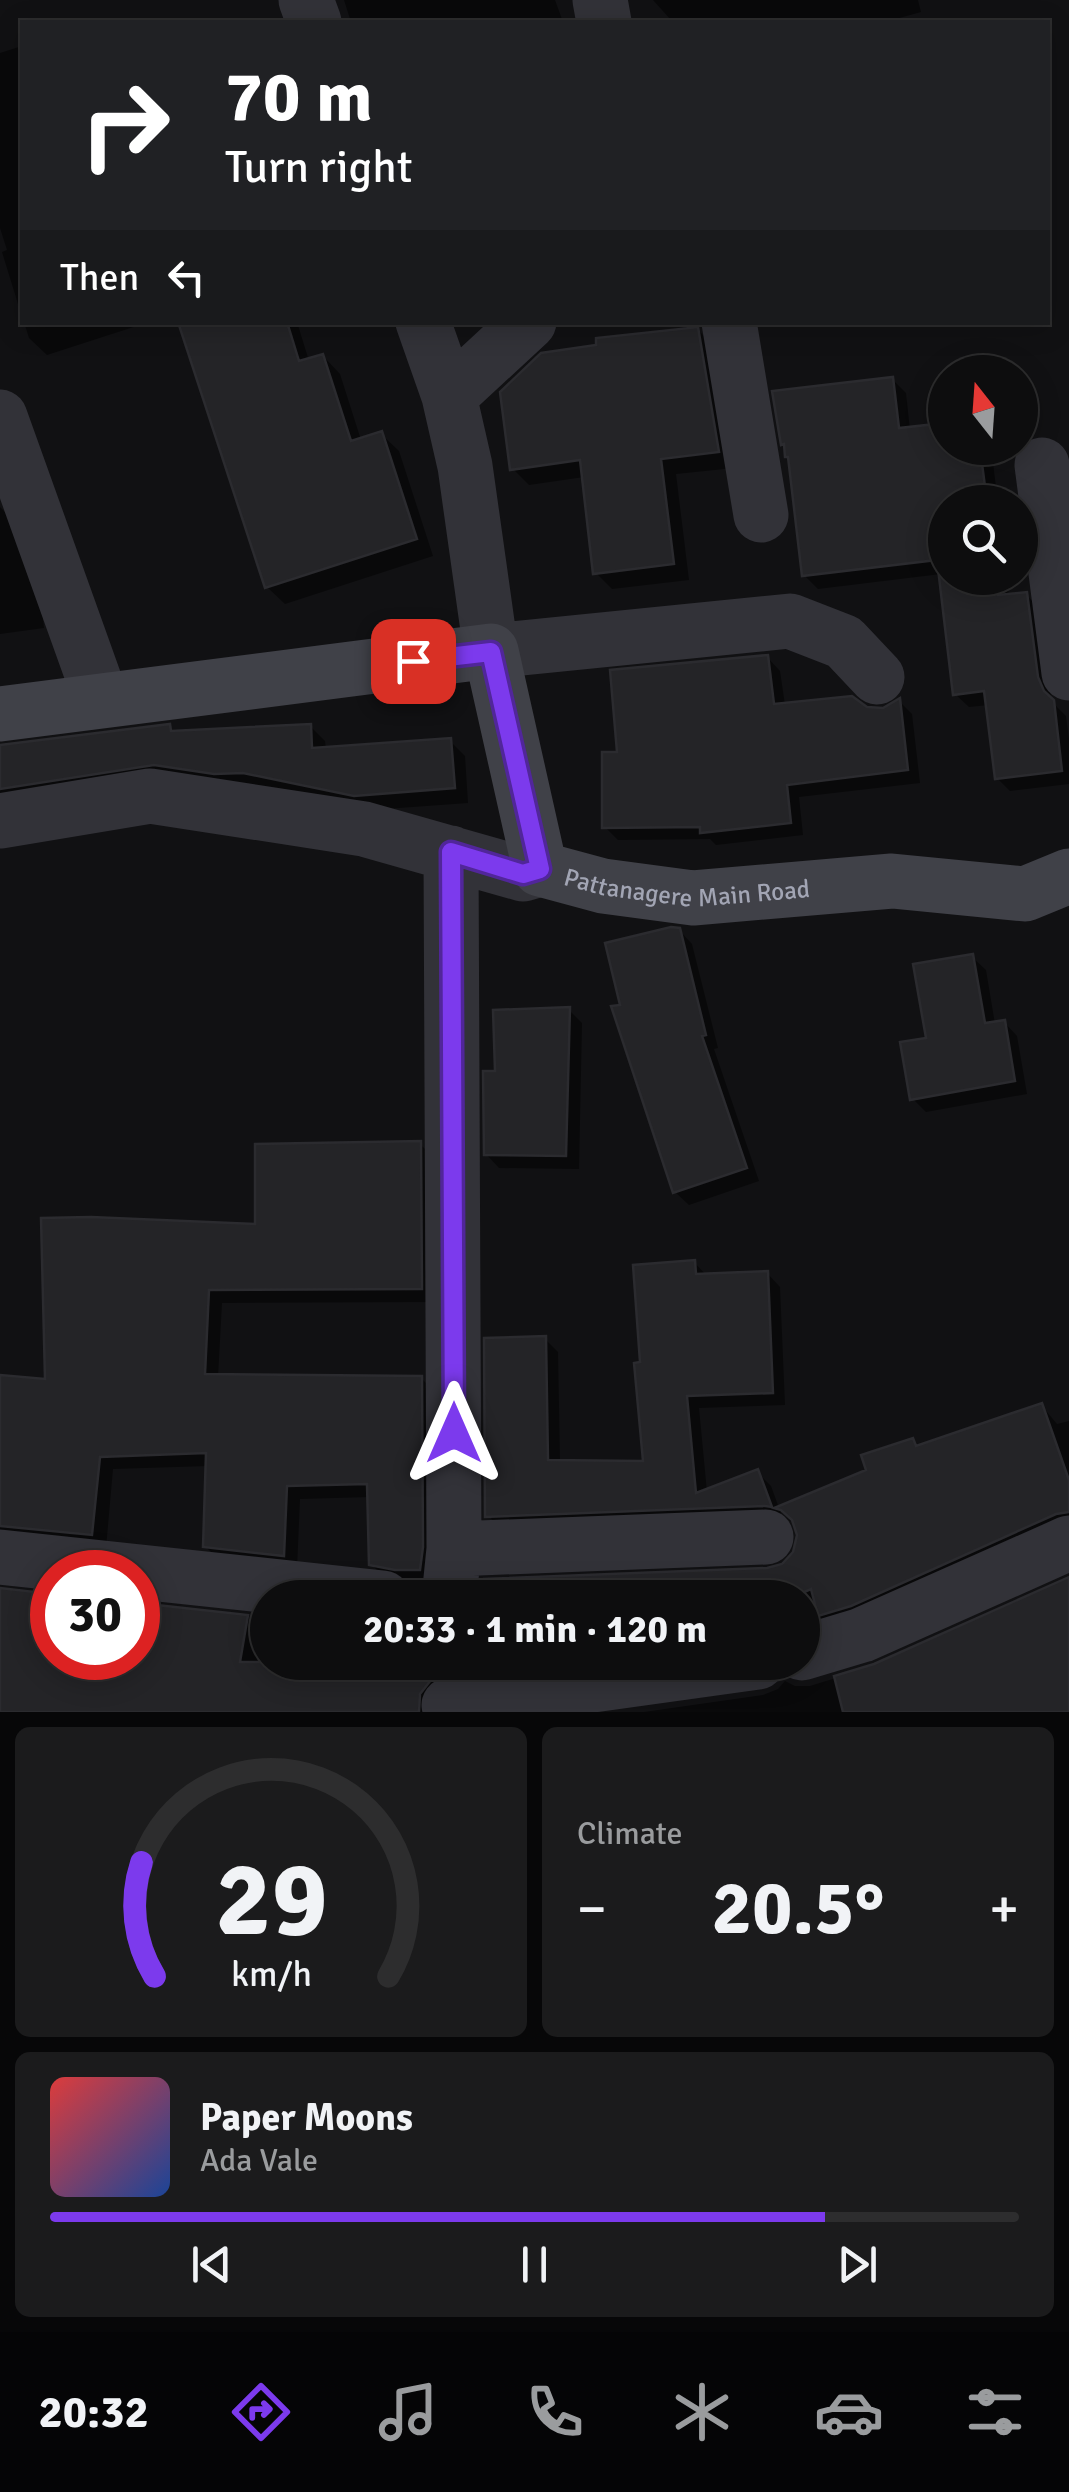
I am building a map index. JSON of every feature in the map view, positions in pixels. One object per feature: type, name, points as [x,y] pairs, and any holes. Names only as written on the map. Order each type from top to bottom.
[{"type":"street","points":[[424,325],[449,396],[465,466],[491,652]]},
{"type":"street","points":[[449,396],[527,325]]},
{"type":"street","points":[[730,325],[761,515]]},
{"type":"street","points":[[0,417],[101,699]]},
{"type":"street","points":[[1042,466],[1069,673]]},
{"type":"street","points":[[0,714],[491,652],[790,621],[844,642],[878,676]]},
{"type":"street","name":"Pattanagere Main Road","points":[[491,652],[540,869],[603,886],[693,898],[892,881],[1025,894],[1069,876]]},
{"type":"street","points":[[0,821],[150,796],[364,829],[523,874],[540,869]]},
{"type":"street","points":[[451,852],[452,1574],[766,1537]]},
{"type":"street","points":[[820,1648],[862,1635],[1069,1543]]},
{"type":"street","points":[[0,1557],[250,1584]]},
{"type":"street","points":[[449,1693],[579,1680]]},
{"type":"building","points":[[179,325],[288,325],[299,361],[323,354],[351,441],[382,431],[417,539],[265,588]]},
{"type":"building","points":[[698,327],[719,452],[661,459],[674,564],[593,574],[580,460],[510,470],[500,392],[541,353],[596,345],[596,338]]},
{"type":"building","points":[[893,377],[899,428],[928,425],[928,465],[982,465],[985,485],[928,485],[928,561],[802,576],[788,457],[784,444],[781,445],[772,391]]},
{"type":"building","points":[[941,595],[1027,595],[1038,677],[1044,691],[1054,700],[1062,771],[995,779],[984,691],[953,695]]},
{"type":"building","points":[[768,655],[774,704],[852,696],[867,707],[883,708],[900,698],[908,770],[787,785],[791,823],[700,833],[700,827],[602,828],[602,752],[617,752],[610,670]]},
{"type":"building","points":[[170,724],[171,731],[311,724],[312,748],[451,738],[455,788],[354,796],[243,773],[214,774],[154,765],[0,789],[0,745]]},
{"type":"building","points":[[680,928],[706,1035],[702,1036],[747,1168],[673,1193],[611,1006],[620,1005],[605,943]]},
{"type":"building","points":[[973,954],[985,1023],[1005,1020],[1015,1081],[910,1100],[900,1042],[926,1038],[913,964]]},
{"type":"building","points":[[570,1007],[566,1156],[484,1155],[483,1071],[495,1071],[493,1010]]},
{"type":"building","points":[[421,1141],[422,1289],[209,1290],[205,1374],[422,1376],[420,1570],[369,1565],[367,1484],[287,1486],[284,1556],[203,1547],[206,1453],[100,1457],[92,1535],[0,1526],[0,1375],[45,1379],[41,1218],[255,1224],[255,1144]]},
{"type":"building","points":[[695,1260],[696,1274],[768,1271],[773,1393],[687,1396],[696,1493],[758,1469],[772,1507],[485,1517],[484,1338],[546,1336],[548,1460],[643,1461],[634,1363],[640,1362],[633,1265]]},
{"type":"building","points":[[1042,1403],[1069,1480],[1069,1512],[1056,1514],[851,1606],[820,1615],[820,1580],[484,1580],[767,1568],[782,1564],[793,1552],[797,1535],[792,1520],[774,1508],[866,1470],[861,1455],[913,1438],[916,1446]]},
{"type":"building","points":[[1069,1577],[1069,1712],[843,1712],[834,1676],[874,1664]]},
{"type":"building","points":[[0,1588],[30,1591],[30,1680],[160,1680],[160,1605],[248,1615],[240,1662],[250,1662],[250,1680],[431,1680],[420,1694],[419,1712],[0,1712]]},
{"type":"route","points":[[413,661],[491,652],[540,869],[523,874],[451,852],[454,1433]]}]
